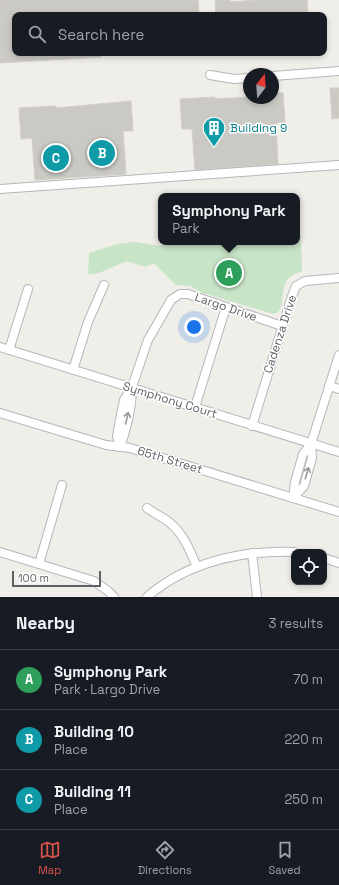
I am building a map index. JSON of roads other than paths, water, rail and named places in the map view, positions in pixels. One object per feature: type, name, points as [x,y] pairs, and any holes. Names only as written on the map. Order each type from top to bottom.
[{"type":"street","points":[[279,76],[339,71]]},
{"type":"street","points":[[210,75],[243,78]]},
{"type":"street","points":[[0,189],[339,165]]},
{"type":"street","name":"Cadenza Drive","points":[[252,426],[282,326],[296,286],[305,281],[339,278]]},
{"type":"street","points":[[73,370],[88,322],[104,285]]},
{"type":"street","points":[[9,350],[28,288]]},
{"type":"street","name":"Largo Drive","points":[[120,448],[132,400],[132,388],[148,340],[171,300],[180,294],[188,294],[282,326]]},
{"type":"street","points":[[195,407],[226,307]]},
{"type":"street","name":"Symphony Court","points":[[0,347],[339,452]]},
{"type":"street","points":[[293,498],[295,482],[303,454],[311,444],[339,355]]},
{"type":"street","points":[[329,386],[339,389]]},
{"type":"street","name":"65th Street","points":[[0,413],[106,445],[120,448],[130,448],[339,512]]},
{"type":"street","points":[[39,564],[62,485]]},
{"type":"street","points":[[147,508],[169,522],[178,532],[187,544],[197,567]]},
{"type":"street","points":[[0,552],[94,582],[114,597]]},
{"type":"street","points":[[147,597],[170,580],[197,567],[226,557],[252,553],[291,552]]},
{"type":"street","points":[[252,553],[257,597]]},
{"type":"street","points":[[327,559],[339,563]]},
{"type":"place","name":"Building 9","points":[[214,148]]},
{"type":"place","name":"Building 10","points":[[102,153]]},
{"type":"place","name":"Building 11","points":[[56,158]]},
{"type":"place","name":"Symphony Park","points":[[229,273]]}]
